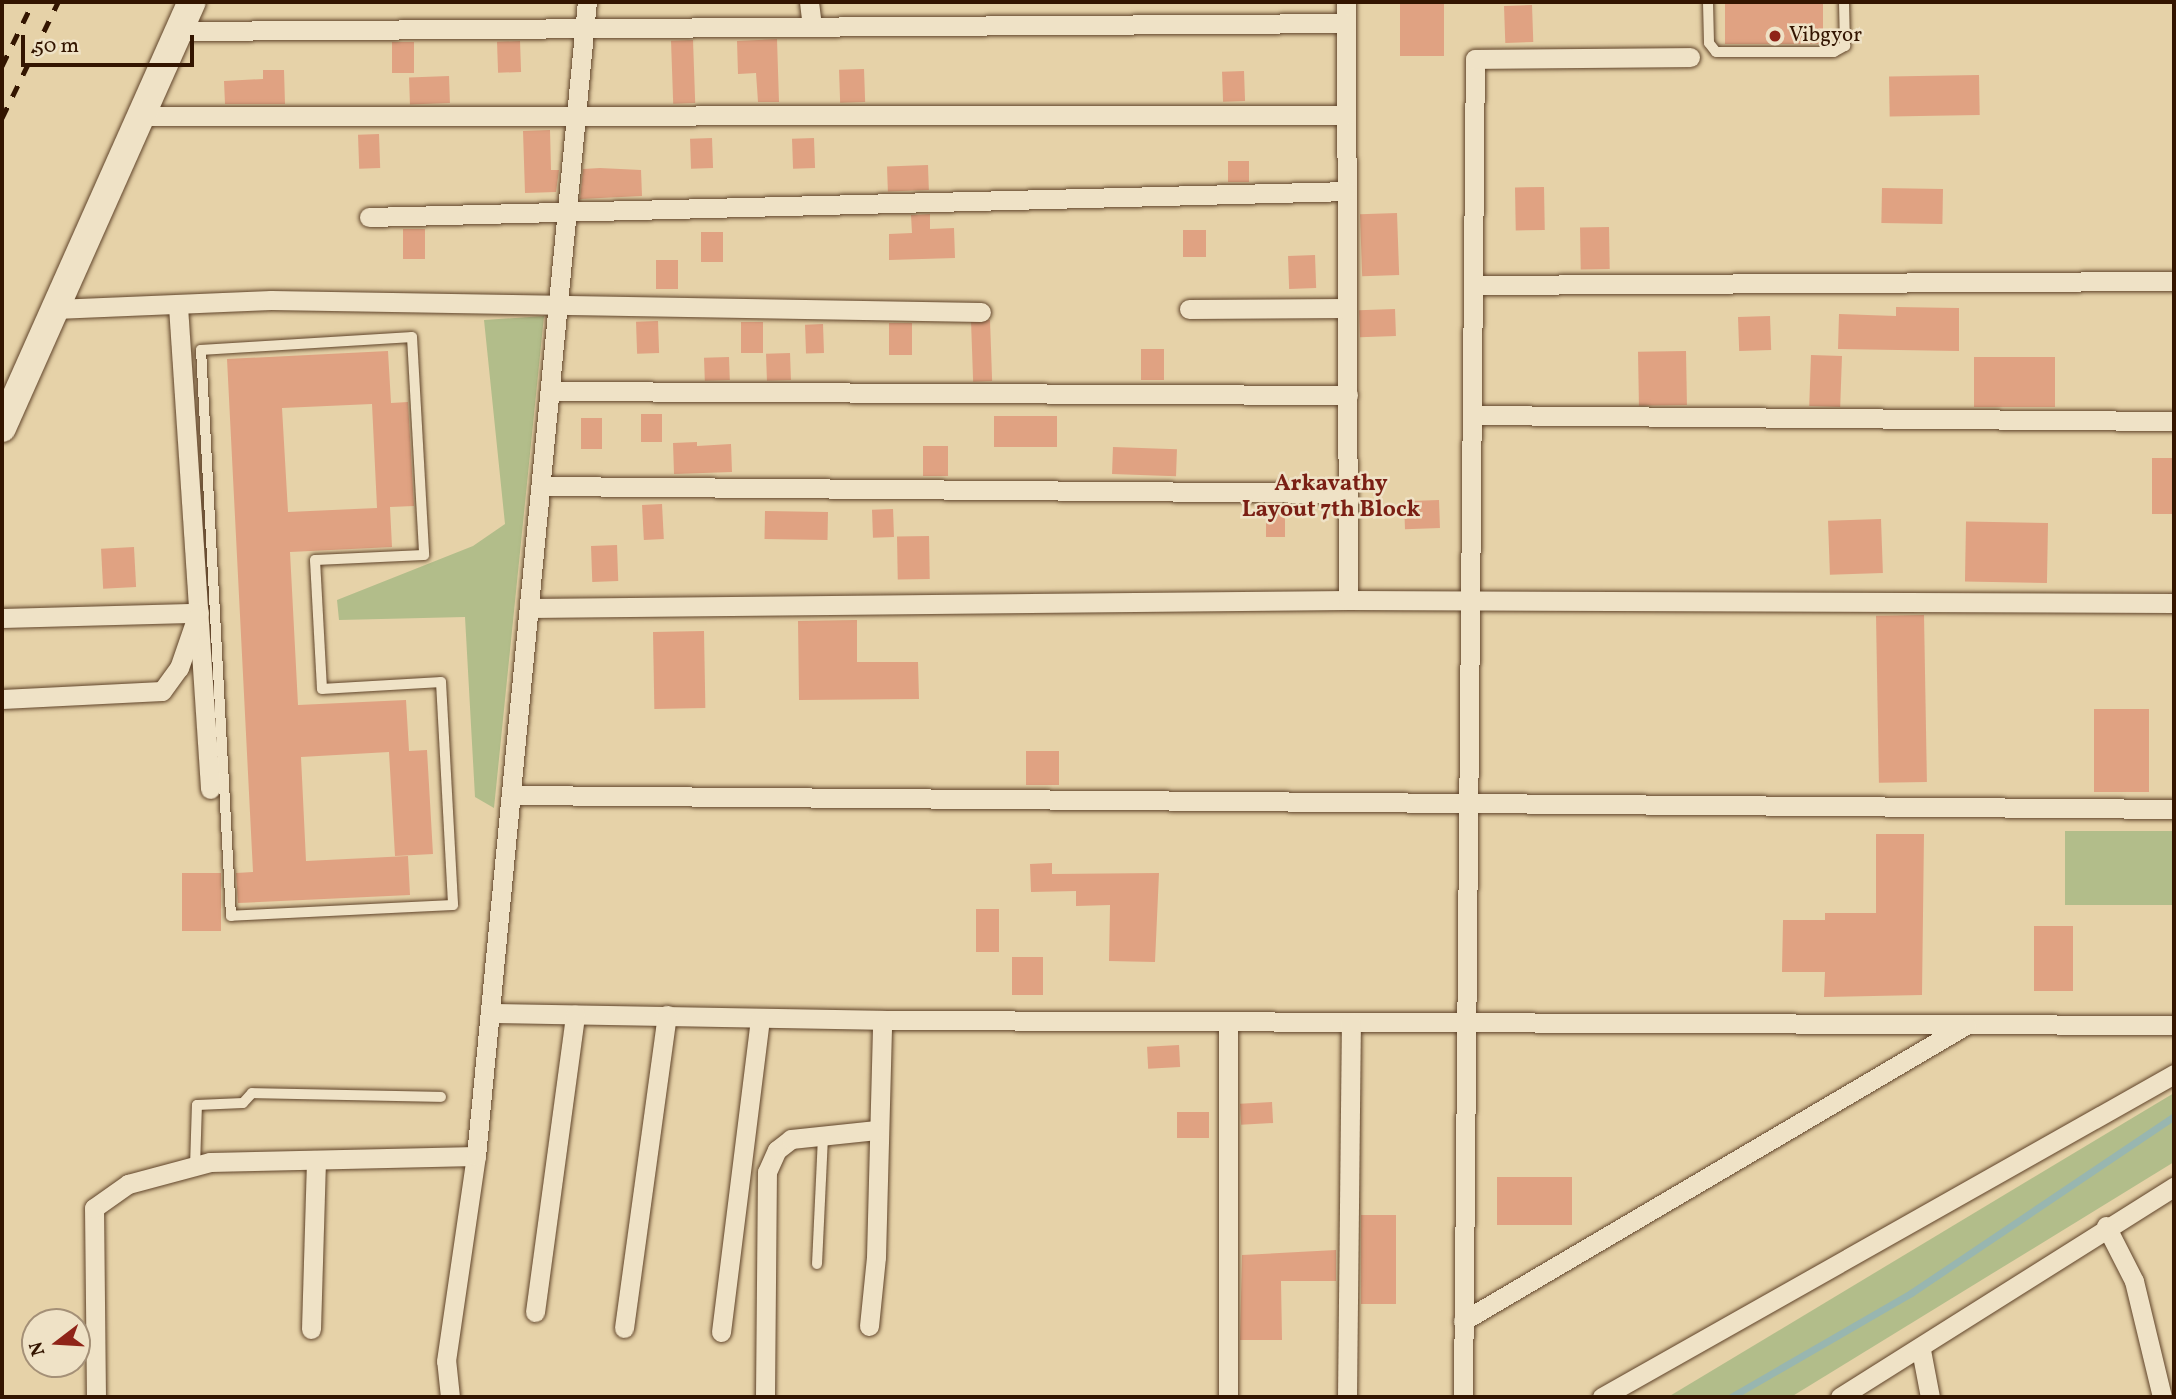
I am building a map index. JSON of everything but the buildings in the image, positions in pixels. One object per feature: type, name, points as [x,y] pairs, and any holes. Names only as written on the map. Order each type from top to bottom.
[{"type":"street","points":[[2,428],[192,2]]},
{"type":"street","points":[[450,1397],[446,1362],[476,1156],[587,28],[587,2]]},
{"type":"street","points":[[809,2],[812,26]]},
{"type":"street","points":[[1346,2],[1348,600]]},
{"type":"street","points":[[178,30],[1346,23]]},
{"type":"street","points":[[1463,1397],[1475,59],[1690,57]]},
{"type":"street","points":[[139,116],[1346,115]]},
{"type":"street","points":[[369,217],[569,214],[1346,191]]},
{"type":"street","points":[[1473,285],[2174,281]]},
{"type":"street","points":[[55,309],[178,306],[271,300],[981,312]]},
{"type":"street","points":[[178,306],[206,613],[210,789]]},
{"type":"street","points":[[1189,309],[1347,308]]},
{"type":"street","points":[[551,391],[1348,395]]},
{"type":"street","points":[[1472,415],[2174,421]]},
{"type":"street","points":[[542,486],[1348,493]]},
{"type":"street","points":[[530,608],[1348,600],[2174,603]]},
{"type":"street","points":[[2,618],[206,613]]},
{"type":"street","points":[[2,699],[162,691],[178,668],[206,613]]},
{"type":"street","points":[[512,795],[2174,809]]},
{"type":"street","points":[[490,1013],[882,1020],[2174,1025]]},
{"type":"street","points":[[535,1312],[575,1015]]},
{"type":"street","points":[[624,1328],[667,1015]]},
{"type":"street","points":[[721,1332],[760,1018]]},
{"type":"street","points":[[869,1326],[876,1257],[877,1130],[882,1020]]},
{"type":"street","points":[[1228,1021],[1228,1397]]},
{"type":"street","points":[[1347,1397],[1351,1022]]},
{"type":"street","points":[[1463,1321],[1967,1024]]},
{"type":"street","points":[[1602,1397],[2174,1074]]},
{"type":"street","points":[[765,1397],[767,1172],[778,1150],[791,1139],[877,1130]]},
{"type":"street","points":[[96,1397],[94,1208],[128,1184],[195,1167],[316,1160],[476,1156]]},
{"type":"street","points":[[311,1329],[316,1160]]},
{"type":"street","points":[[1840,1397],[1921,1350],[2106,1226],[2174,1187]]},
{"type":"street","points":[[2106,1226],[2130,1266],[2162,1397]]},
{"type":"street","points":[[1921,1350],[1930,1397]]},
{"type":"lane","points":[[1707,2],[1709,43],[1716,52],[1834,52],[1844,46],[1844,2]]},
{"type":"lane","points":[[412,337],[424,555],[315,560],[322,689],[441,682],[453,905],[231,916],[206,613],[201,350],[412,337]]},
{"type":"lane","points":[[195,1167],[197,1104],[243,1103],[251,1093],[441,1097]]},
{"type":"lane","points":[[817,1264],[824,1136]]},
{"type":"green space","points":[[544,316],[494,808],[475,797],[465,617],[339,620],[337,600],[473,546],[505,524],[484,320]]},
{"type":"green space","points":[[2065,831],[2174,831],[2174,905],[2065,905]]},
{"type":"green space","points":[[2174,1093],[2174,1162],[1791,1397],[1668,1397]]},
{"type":"waterway","points":[[1731,1397],[1911,1293],[2174,1116]]},
{"type":"railway","points":[[2,66],[33,2]]},
{"type":"railway","points":[[2,118],[58,2]]},
{"type":"place","name":"Vibgyor","points":[[1775,36]]},
{"type":"district","name":"Arkavathy Layout 7th Block","points":[[1331,497]]}]
